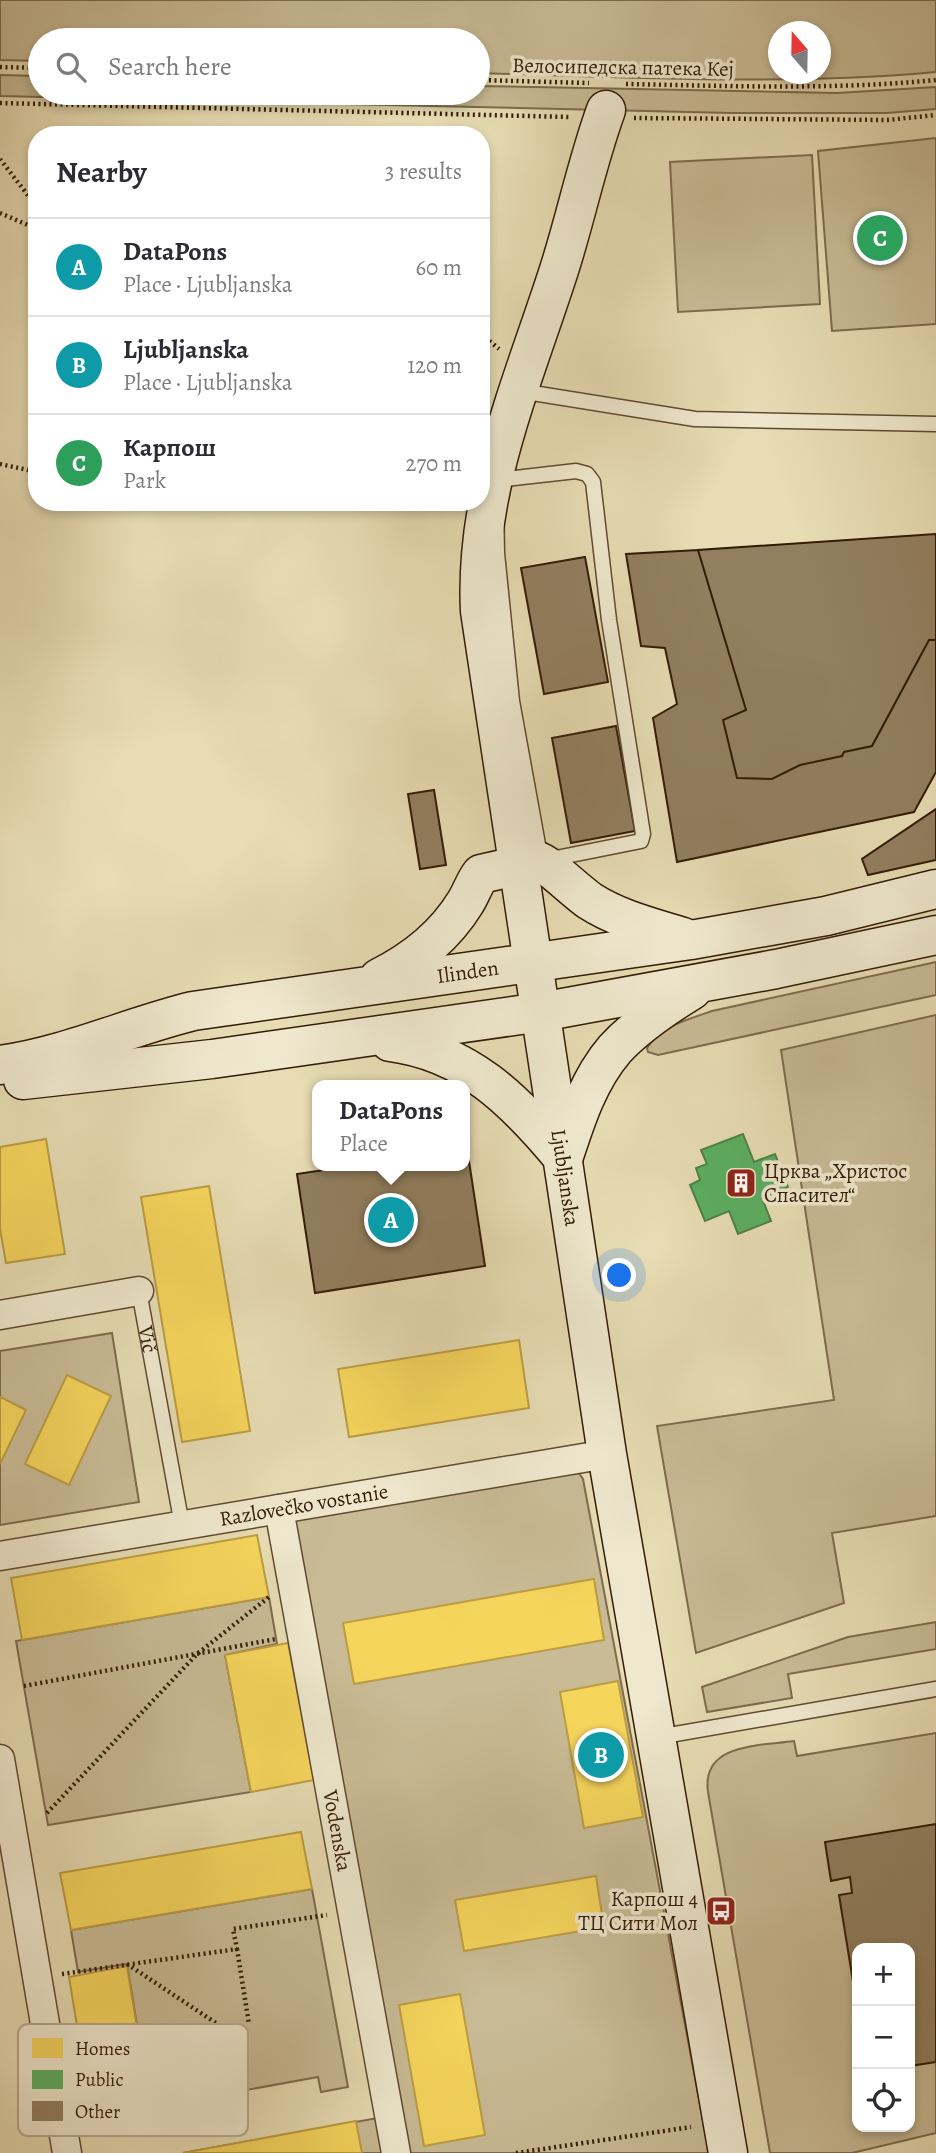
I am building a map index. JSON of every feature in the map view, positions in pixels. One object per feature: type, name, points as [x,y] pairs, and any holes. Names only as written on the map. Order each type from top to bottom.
[{"type":"street","name":"Ljubljanska","points":[[490,490],[518,391],[574,224],[608,99]]},
{"type":"street","name":"Ljubljanska","points":[[486,511],[479,572],[482,624],[531,863],[534,962],[607,1454],[725,2138]]},
{"type":"street","points":[[365,986],[412,960],[427,947],[466,902],[481,874],[531,863],[563,880],[612,913],[691,940]]},
{"type":"street","name":"Ilinden","points":[[0,1065],[49,1055],[193,1011],[691,940],[826,916],[936,889]]},
{"type":"street","points":[[0,1082],[212,1059],[541,1012],[704,983],[936,935]]},
{"type":"street","points":[[349,1040],[406,1044],[454,1060],[492,1084],[528,1118],[563,1158],[584,1101],[615,1049],[675,1001],[704,983]]},
{"type":"street","name":"Vič","points":[[0,1315],[139,1291]]},
{"type":"street","name":"Razlovečko vostanie","points":[[0,1556],[607,1454]]},
{"type":"street","name":"Vodenska","points":[[279,1509],[396,2153]]},
{"type":"street","points":[[0,1759],[46,2024]]},
{"type":"lane","points":[[518,391],[695,419],[936,424]]},
{"type":"lane","points":[[576,471],[587,474],[593,482],[609,620],[643,834],[640,841],[531,863],[497,553],[496,494],[499,485],[506,479],[576,471]]},
{"type":"lane","name":"Vič","points":[[139,1291],[182,1525]]},
{"type":"lane","points":[[656,1737],[936,1689]]},
{"type":"path","points":[[0,67],[28,68]]},
{"type":"path","name":"Велосипедска патека Кеј","points":[[490,82],[608,99],[936,80]]},
{"type":"path","points":[[490,100],[608,99],[873,120],[936,115]]},
{"type":"path","points":[[0,103],[28,103]]},
{"type":"path","points":[[0,159],[28,195]]},
{"type":"path","points":[[0,213],[28,225]]},
{"type":"path","points":[[0,464],[28,470]]},
{"type":"path","points":[[47,1813],[197,1654],[269,1597]]},
{"type":"path","points":[[23,1686],[276,1639]]},
{"type":"path","points":[[249,2024],[233,1929],[352,1911]]},
{"type":"path","points":[[38,1977],[237,1950]]},
{"type":"path","points":[[127,1964],[217,2024]]},
{"type":"path","points":[[516,2153],[725,2138]]},
{"type":"shaded area","points":[[0,0],[936,0],[936,72],[831,79],[831,21],[768,21],[768,80],[764,80],[490,73],[490,28],[28,28],[28,61],[0,60]]},
{"type":"shaded area","points":[[0,75],[28,76],[28,97],[0,96]]},
{"type":"shaded area","points":[[490,86],[837,93],[936,87],[936,109],[887,113],[731,113],[387,105],[490,105]]},
{"type":"shaded area","points":[[936,138],[936,324],[832,331],[818,151]]},
{"type":"shaded area","points":[[812,155],[820,304],[678,312],[670,162]]},
{"type":"shaded area","points":[[936,962],[936,995],[658,1055],[648,1052],[647,1048],[660,1034],[685,1020],[712,1011]]},
{"type":"shaded area","points":[[936,1015],[936,1516],[832,1533],[844,1603],[696,1653],[657,1426],[834,1400],[781,1050]]},
{"type":"shaded area","points":[[112,1333],[139,1502],[0,1525],[0,1351]]},
{"type":"shaded area","points":[[570,1461],[583,1479],[709,2153],[183,2153],[389,2116],[279,1509]]},
{"type":"shaded area","points":[[269,1597],[277,1644],[225,1655],[251,1792],[48,1825],[16,1641]]},
{"type":"shaded area","points":[[936,1622],[936,1649],[788,1674],[792,1698],[707,1712],[702,1687],[848,1637]]},
{"type":"shaded area","points":[[936,1733],[936,2133],[852,2153],[770,2153],[708,1792],[708,1776],[714,1764],[736,1750],[794,1741],[797,1756]]},
{"type":"shaded area","points":[[312,1889],[348,2087],[321,2092],[318,2077],[248,2090],[248,2024],[137,2024],[127,1964],[78,1972],[71,1930]]},
{"type":"building: Homes","points":[[46,1139],[65,1254],[6,1263],[0,1229],[0,1147]]},
{"type":"building: Homes","points":[[209,1186],[250,1431],[182,1442],[141,1197]]},
{"type":"building: Homes","points":[[519,1340],[529,1408],[349,1437],[338,1369]]},
{"type":"building: Homes","points":[[67,1375],[111,1396],[69,1485],[25,1464]]},
{"type":"building: Homes","points":[[0,1397],[26,1410],[0,1464]]},
{"type":"building: Homes","points":[[257,1535],[269,1597],[22,1640],[11,1578]]},
{"type":"building: Homes","points":[[594,1579],[604,1640],[354,1684],[343,1623]]},
{"type":"building: Homes","points":[[288,1643],[314,1780],[251,1792],[225,1655]]},
{"type":"building: Homes","points":[[618,1681],[643,1817],[584,1828],[560,1692]]},
{"type":"building: Homes","points":[[301,1832],[312,1889],[71,1930],[60,1873]]},
{"type":"building: Homes","points":[[596,1876],[604,1927],[464,1951],[455,1900]]},
{"type":"building: Homes","points":[[127,1966],[136,2024],[77,2024],[69,1977]]},
{"type":"building: Homes","points":[[460,1994],[485,2135],[424,2146],[399,2005]]},
{"type":"building: Homes","points":[[356,2121],[362,2153],[183,2153]]},
{"type":"building: Public","name":"Црква „Христос Спасител“","points":[[743,1134],[754,1162],[775,1154],[788,1187],[762,1198],[771,1221],[738,1234],[729,1211],[705,1221],[690,1185],[700,1180],[696,1168],[707,1164],[701,1150]]},
{"type":"building: Other","points":[[936,534],[936,640],[929,640],[872,746],[800,765],[772,779],[737,778],[723,720],[746,710],[698,550]]},
{"type":"building: Other","points":[[698,550],[746,710],[723,720],[737,778],[772,779],[800,765],[872,746],[929,640],[936,640],[936,772],[914,812],[677,862],[653,718],[677,704],[665,648],[641,646],[626,554]]},
{"type":"building: Other","points":[[585,557],[608,682],[544,694],[521,568]]},
{"type":"building: Other","points":[[616,726],[635,831],[571,843],[552,738]]},
{"type":"building: Other","points":[[434,790],[446,865],[420,869],[408,794]]},
{"type":"building: Other","points":[[936,809],[936,860],[868,875],[862,859]]},
{"type":"building: Other","points":[[470,1168],[485,1266],[315,1293],[297,1174],[317,1171],[470,1171]]},
{"type":"building: Other","points":[[936,1824],[936,2062],[915,2065],[915,1943],[852,1943],[852,1975],[839,1895],[852,1893],[850,1877],[831,1881],[825,1842]]},
{"type":"place","name":"Карпош","points":[[880,238]]},
{"type":"place","name":"Црква „Христос Спасител“","points":[[741,1183]]},
{"type":"place","name":"DataPons","points":[[391,1220]]},
{"type":"place","name":"Ljubljanska","points":[[601,1755]]},
{"type":"place","name":"Карпош 4 ТЦ Сити Мол","points":[[721,1911]]}]
